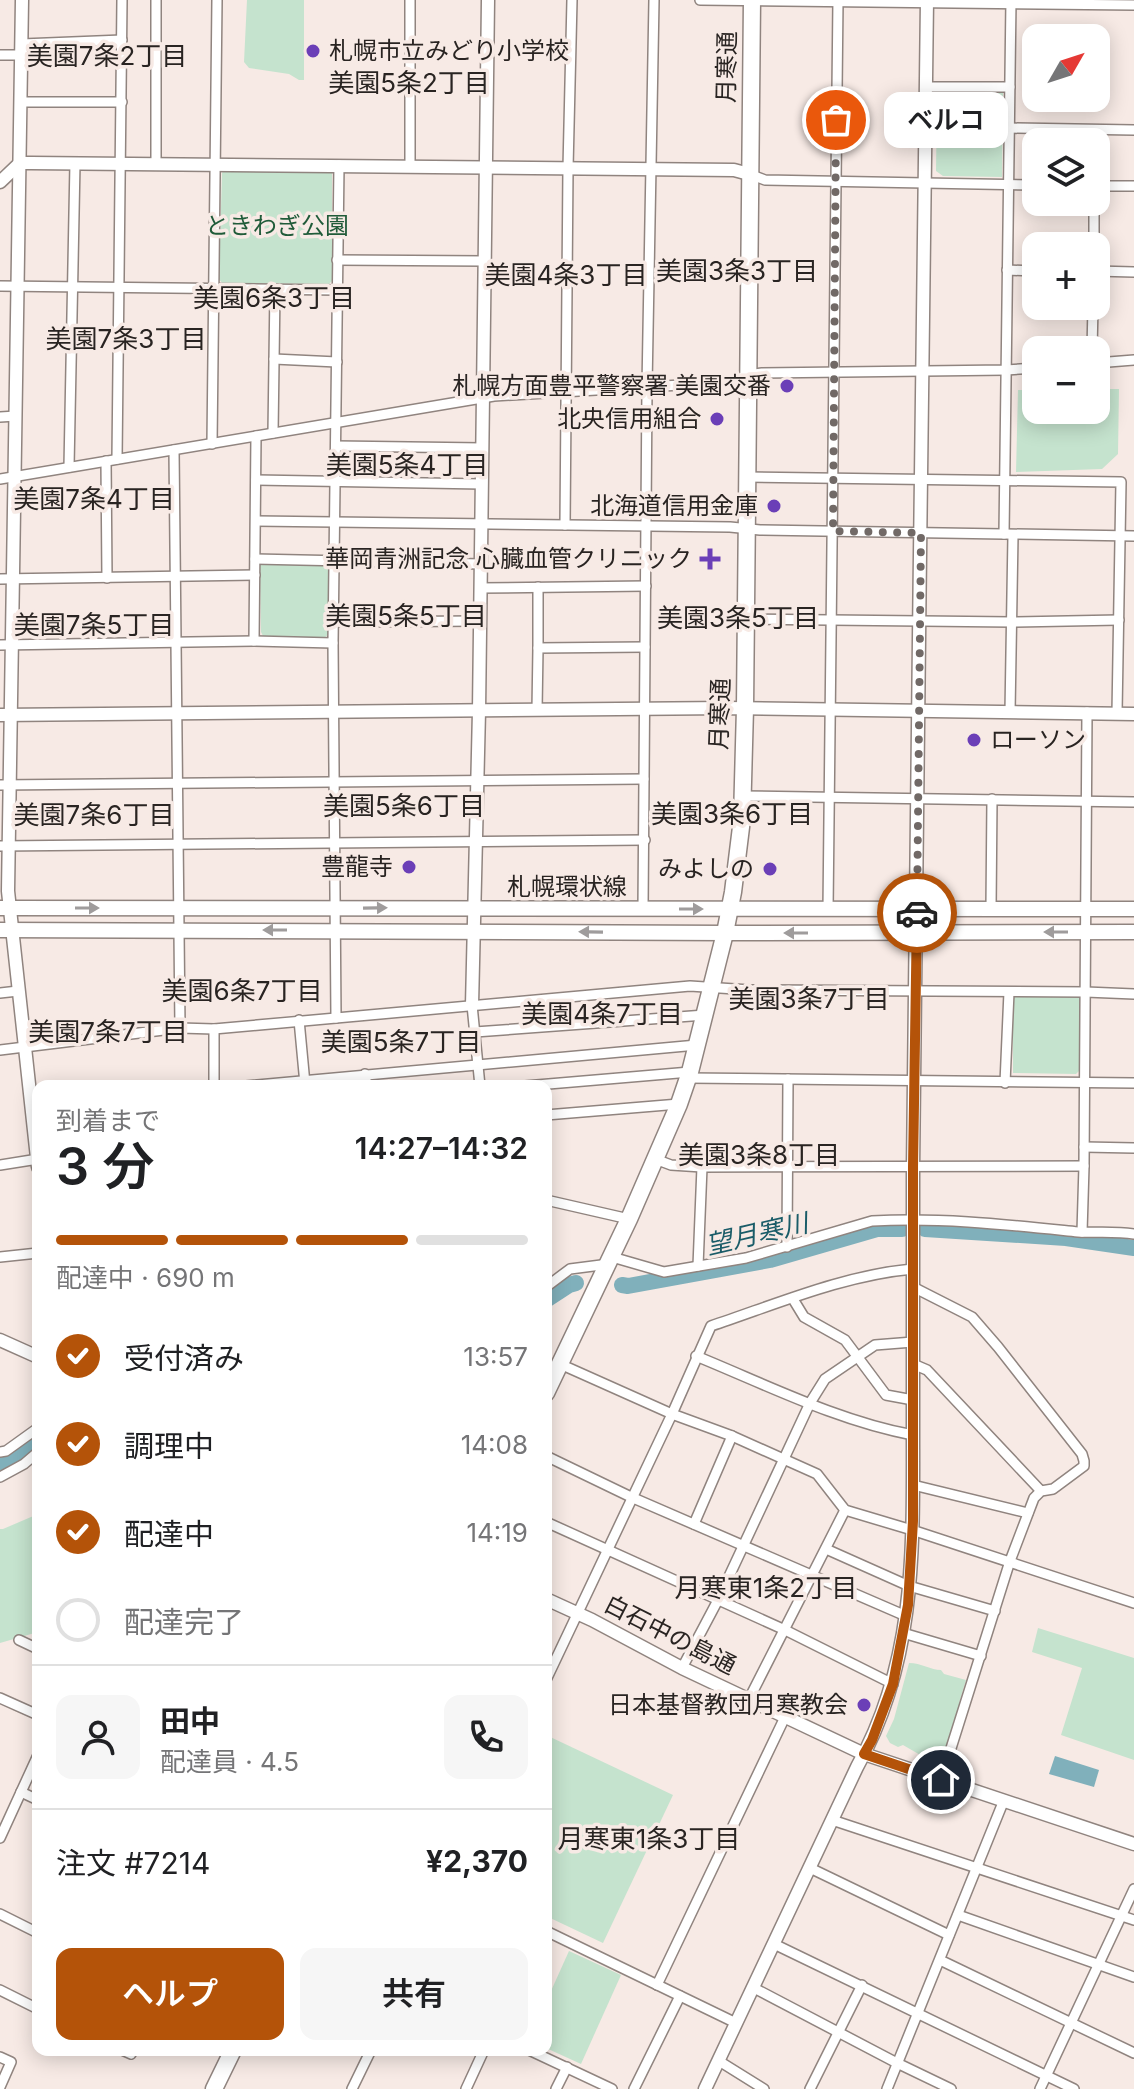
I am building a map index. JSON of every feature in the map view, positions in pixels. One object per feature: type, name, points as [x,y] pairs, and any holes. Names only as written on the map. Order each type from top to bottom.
[{"type":"highway","name":"月寒通","points":[[552,1381],[629,1219],[679,1104],[725,933],[739,847],[745,708],[752,0]]},
{"type":"highway","points":[[214,2089],[230,2056]]},
{"type":"main road","name":"札幌環状線","points":[[5,908],[1134,909]]},
{"type":"main road","name":"札幌環状線","points":[[6,930],[1134,932]]},
{"type":"street","points":[[22,0],[14,537],[6,579],[4,846],[6,930],[32,1093]]},
{"type":"street","points":[[107,578],[119,288],[122,0]]},
{"type":"street","points":[[156,0],[156,164]]},
{"type":"street","points":[[212,444],[217,0]]},
{"type":"street","points":[[410,0],[410,167]]},
{"type":"street","points":[[479,1080],[472,1005],[488,0]]},
{"type":"street","points":[[565,525],[572,0]]},
{"type":"street","points":[[643,909],[654,0]]},
{"type":"street","points":[[700,0],[1134,5]]},
{"type":"street","points":[[828,910],[838,1]]},
{"type":"street","points":[[705,2089],[872,1740],[893,1684],[906,1616],[913,1485],[913,1167],[927,1]]},
{"type":"street","points":[[1010,712],[1012,622],[1005,481],[1011,2]]},
{"type":"street","points":[[0,55],[22,49],[122,40]]},
{"type":"street","points":[[926,87],[1010,87]]},
{"type":"street","points":[[20,102],[122,102]]},
{"type":"street","points":[[1009,128],[1134,130]]},
{"type":"street","points":[[0,182],[20,163],[75,163],[734,170],[765,180],[1022,184]]},
{"type":"street","points":[[69,467],[75,163]]},
{"type":"street","points":[[336,1018],[333,643],[339,165]]},
{"type":"street","points":[[1110,186],[1134,186]]},
{"type":"street","points":[[337,260],[484,261]]},
{"type":"street","points":[[1007,270],[1022,271]]},
{"type":"street","points":[[1110,271],[1134,272]]},
{"type":"street","points":[[0,286],[338,290]]},
{"type":"street","points":[[273,433],[275,289]]},
{"type":"street","points":[[274,359],[337,362]]},
{"type":"street","points":[[1110,362],[1134,360]]},
{"type":"street","points":[[0,479],[511,394],[731,382],[747,375],[1022,369]]},
{"type":"street","points":[[0,417],[16,416]]},
{"type":"street","points":[[254,641],[256,436]]},
{"type":"street","points":[[336,446],[482,448]]},
{"type":"street","points":[[174,450],[180,1028]]},
{"type":"street","points":[[746,477],[1121,482],[1117,713]]},
{"type":"street","points":[[256,480],[482,484]]},
{"type":"street","points":[[256,521],[1134,536]]},
{"type":"street","points":[[0,537],[14,537]]},
{"type":"street","points":[[255,559],[481,564]]},
{"type":"street","points":[[6,579],[255,575]]},
{"type":"street","points":[[480,588],[646,586]]},
{"type":"street","points":[[537,710],[538,587]]},
{"type":"street","points":[[746,619],[1119,620]]},
{"type":"street","points":[[334,622],[480,621]]},
{"type":"street","points":[[6,645],[254,641],[333,643]]},
{"type":"street","points":[[538,648],[645,647]]},
{"type":"street","points":[[6,715],[745,708],[1134,714]]},
{"type":"street","points":[[1082,1232],[1087,712]]},
{"type":"street","points":[[5,785],[644,779]]},
{"type":"street","points":[[742,796],[1134,802]]},
{"type":"street","points":[[991,908],[992,799]]},
{"type":"street","points":[[4,846],[645,840]]},
{"type":"street","points":[[0,1050],[180,1028],[214,1029],[690,986],[750,990],[1134,994]]},
{"type":"street","points":[[0,993],[18,991]]},
{"type":"street","points":[[1005,1083],[1009,992]]},
{"type":"street","points":[[475,1032],[705,1015]]},
{"type":"street","points":[[299,1020],[305,1080]]},
{"type":"street","points":[[214,1029],[214,1080]]},
{"type":"street","points":[[325,1080],[697,1045]]},
{"type":"street","points":[[365,1074],[366,1080]]},
{"type":"street","points":[[552,1084],[689,1075],[1134,1083]]},
{"type":"street","points":[[787,1247],[788,1079]]},
{"type":"street","points":[[552,1115],[679,1104]]},
{"type":"street","points":[[1084,1147],[1134,1148]]},
{"type":"street","points":[[655,1159],[671,1165],[702,1167],[1084,1166]]},
{"type":"street","points":[[0,1165],[32,1160]]},
{"type":"street","points":[[698,1266],[702,1167]]},
{"type":"street","points":[[552,1201],[629,1219]]},
{"type":"street","points":[[552,1282],[570,1269],[610,1260],[664,1272],[746,1258],[872,1221],[913,1220],[1134,1234]]},
{"type":"street","points":[[0,1257],[32,1254]]},
{"type":"street","points":[[552,1667],[711,1326],[873,1275],[913,1269]]},
{"type":"street","points":[[913,1287],[972,1317],[1082,1454],[1084,1466],[1053,1489],[1041,1491],[1034,1498],[1010,1561],[941,1780]]},
{"type":"street","points":[[793,1299],[804,1317],[845,1340],[886,1395],[913,1400]]},
{"type":"street","points":[[0,1340],[32,1354]]},
{"type":"street","points":[[682,1668],[718,1600],[810,1403],[825,1379],[875,1345],[913,1342]]},
{"type":"street","points":[[696,1356],[810,1403],[885,1429],[913,1435]]},
{"type":"street","points":[[560,1364],[817,1474],[845,1510],[1134,1603]]},
{"type":"street","points":[[913,1364],[927,1370],[1041,1491]]},
{"type":"street","points":[[0,1452],[32,1432]]},
{"type":"street","points":[[694,1524],[732,1436]]},
{"type":"street","points":[[0,1477],[32,1457]]},
{"type":"street","points":[[552,1459],[631,1497],[906,1616]]},
{"type":"street","points":[[913,1485],[1028,1513]]},
{"type":"street","points":[[749,1699],[845,1510]]},
{"type":"street","points":[[552,1525],[785,1630],[893,1684]]},
{"type":"street","points":[[826,1549],[909,1586],[995,1611]]},
{"type":"street","name":"白石中の島通","points":[[552,1602],[682,1668],[864,1754],[1134,1844]]},
{"type":"street","points":[[903,1633],[981,1656]]},
{"type":"street","points":[[19,1640],[32,1646]]},
{"type":"street","points":[[0,1698],[32,1712]]},
{"type":"street","points":[[657,1985],[785,1717]]},
{"type":"street","points":[[0,1838],[32,1768]]},
{"type":"street","points":[[21,1792],[32,1797]]},
{"type":"street","points":[[887,2089],[1004,1800]]},
{"type":"street","points":[[832,1820],[1134,1920]]},
{"type":"street","points":[[810,1868],[949,1935]]},
{"type":"street","points":[[1040,2089],[1134,1889]]},
{"type":"street","points":[[0,1914],[32,1930]]},
{"type":"street","points":[[958,1915],[1134,1977]]},
{"type":"street","points":[[552,1934],[736,2023]]},
{"type":"street","points":[[774,1944],[1074,2089]]},
{"type":"street","points":[[940,1960],[1134,2053]]},
{"type":"street","points":[[810,2089],[862,1985]]},
{"type":"street","points":[[754,1988],[951,2089]]},
{"type":"street","points":[[0,1990],[32,2006]]},
{"type":"street","points":[[634,2089],[680,1996]]},
{"type":"street","points":[[352,2089],[368,2056]]},
{"type":"street","points":[[466,2089],[481,2056]]},
{"type":"street","points":[[542,2056],[612,2089]]},
{"type":"street","points":[[0,2057],[11,2062],[1,2088]]},
{"type":"street","points":[[719,2061],[764,2089]]},
{"type":"street","points":[[556,2089],[567,2067]]},
{"type":"green space","points":[[247,0],[304,0],[304,80],[289,74],[249,68],[244,62]]},
{"type":"green space","points":[[941,90],[1003,93],[1002,177],[943,176],[936,171],[937,94]]},
{"type":"green space","name":"ときわぎ公園","points":[[225,169],[324,169],[332,173],[332,281],[329,284],[222,283],[219,279],[222,173]]},
{"type":"green space","points":[[1110,389],[1119,389],[1118,454],[1102,469],[1016,472],[1018,390],[1022,390],[1022,424],[1110,424]]},
{"type":"green space","points":[[264,562],[325,564],[329,567],[329,634],[324,638],[263,636],[260,565]]},
{"type":"green space","points":[[1013,996],[1082,997],[1079,1071],[1076,1074],[1013,1073]]},
{"type":"green space","points":[[32,1517],[32,1634],[0,1643],[0,1529]]},
{"type":"green space","points":[[1038,1628],[1134,1658],[1134,1760],[1061,1735],[1082,1668],[1032,1652]]},
{"type":"green space","points":[[909,1663],[941,1670],[944,1674],[966,1680],[959,1703],[960,1715],[953,1721],[954,1731],[948,1739],[948,1750],[934,1758],[922,1756],[903,1745],[898,1747],[890,1743],[886,1736],[894,1719]]},
{"type":"green space","points":[[552,1738],[673,1795],[603,1943],[552,1919]]},
{"type":"green space","points":[[569,1951],[621,1975],[581,2064],[552,2051],[552,1989]]},
{"type":"water","points":[[1055,1756],[1099,1770],[1094,1787],[1049,1774]]},
{"type":"waterway","name":"望月寒川","points":[[622,1285],[770,1260],[877,1229],[902,1229]]},
{"type":"waterway","name":"望月寒川","points":[[925,1229],[1066,1238],[1134,1248]]},
{"type":"waterway","name":"望月寒川","points":[[552,1296],[576,1283]]},
{"type":"waterway","name":"望月寒川","points":[[0,1462],[12,1460],[32,1445]]},
{"type":"way so far","points":[[836,120],[833,531],[921,533],[917,913]]},
{"type":"place","name":"札幌市立みどり小学校","points":[[313,51]]},
{"type":"place","name":"ベルコ","points":[[836,120]]},
{"type":"place","name":"札幌方面豊平警察署 美園交番","points":[[787,386]]},
{"type":"place","name":"北央信用組合","points":[[717,419]]},
{"type":"place","name":"北海道信用金庫","points":[[774,506]]},
{"type":"place","name":"華岡青洲記念 心臓血管クリニック","points":[[710,559]]},
{"type":"place","name":"ローソン","points":[[974,740]]},
{"type":"place","name":"豊龍寺","points":[[409,867]]},
{"type":"place","name":"みよしの","points":[[770,869]]},
{"type":"place","name":"日本基督教団月寒教会","points":[[864,1705]]},
{"type":"district","name":"美園7条2丁目","points":[[107,56]]},
{"type":"district","name":"美園5条2丁目","points":[[409,83]]},
{"type":"district","name":"美園3条3丁目","points":[[737,271]]},
{"type":"district","name":"美園4条3丁目","points":[[566,275]]},
{"type":"district","name":"美園6条3丁目","points":[[274,298]]},
{"type":"district","name":"美園7条3丁目","points":[[126,339]]},
{"type":"district","name":"美園5条4丁目","points":[[407,465]]},
{"type":"district","name":"美園7条4丁目","points":[[94,499]]},
{"type":"district","name":"美園5条5丁目","points":[[406,616]]},
{"type":"district","name":"美園3条5丁目","points":[[738,618]]},
{"type":"district","name":"美園7条5丁目","points":[[94,625]]},
{"type":"district","name":"美園5条6丁目","points":[[404,806]]},
{"type":"district","name":"美園3条6丁目","points":[[732,814]]},
{"type":"district","name":"美園7条6丁目","points":[[94,815]]},
{"type":"district","name":"美園6条7丁目","points":[[242,991]]},
{"type":"district","name":"美園3条7丁目","points":[[809,999]]},
{"type":"district","name":"美園4条7丁目","points":[[602,1014]]},
{"type":"district","name":"美園7条7丁目","points":[[108,1032]]},
{"type":"district","name":"美園5条7丁目","points":[[401,1042]]},
{"type":"district","name":"美園3条8丁目","points":[[759,1155]]},
{"type":"district","name":"月寒東1条2丁目","points":[[766,1588]]},
{"type":"district","name":"月寒東1条3丁目","points":[[649,1839]]},
{"type":"route","points":[[917,913],[913,1521],[908,1605],[893,1684],[864,1754],[941,1780]]}]
